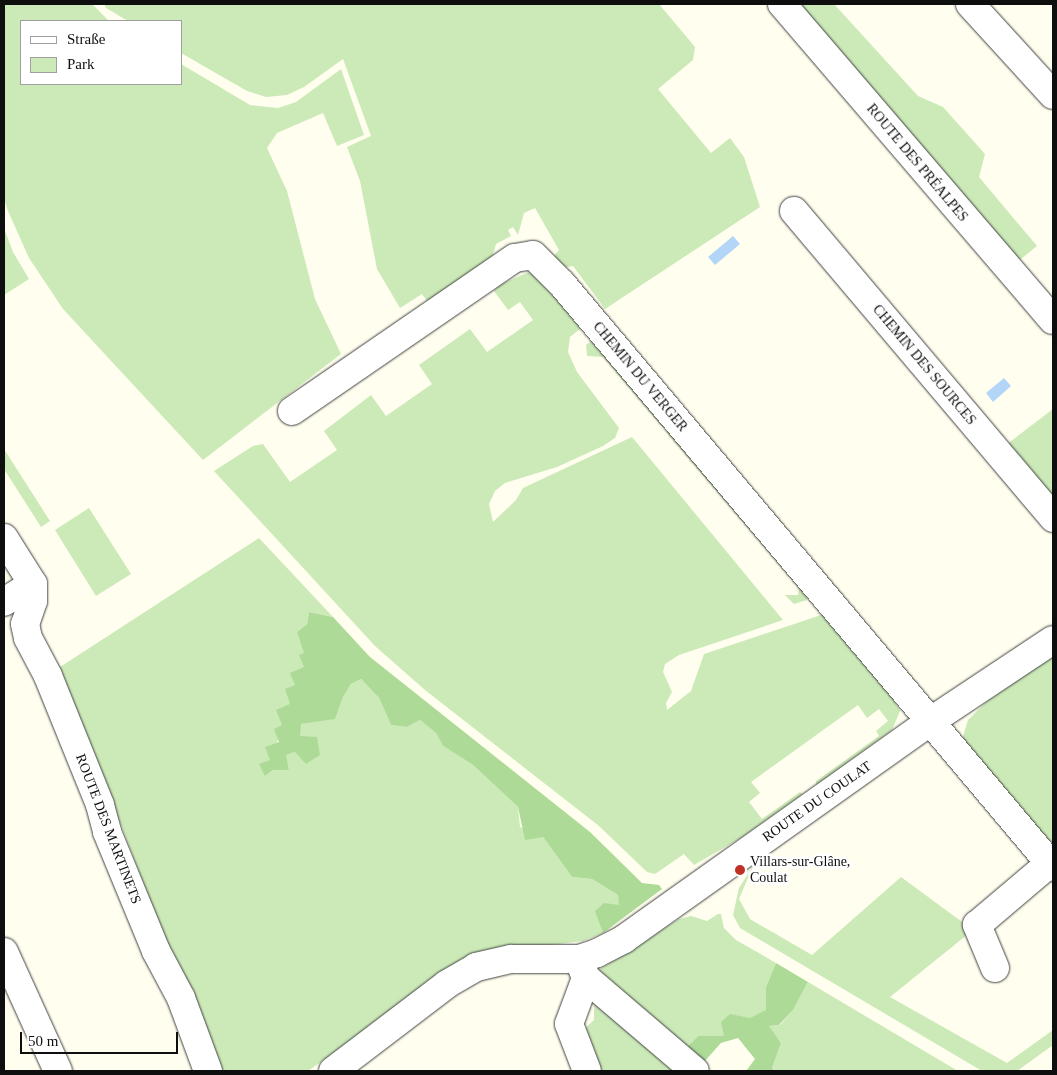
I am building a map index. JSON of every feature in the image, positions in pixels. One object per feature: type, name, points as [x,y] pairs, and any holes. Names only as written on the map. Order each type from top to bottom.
[{"type":"street","name":"ROUTE DES PRÉALPES","points":[[782,4],[1053,320]]},
{"type":"street","points":[[970,4],[1053,95]]},
{"type":"street","name":"CHEMIN DES SOURCES","points":[[794,211],[1053,518]]},
{"type":"street","name":"CHEMIN DU VERGER","points":[[292,411],[515,258],[533,255],[562,284],[931,721]]},
{"type":"street","points":[[4,538],[33,584],[4,602]]},
{"type":"street","name":"ROUTE DES MARTINETS","points":[[33,584],[33,601],[25,624],[28,638],[48,676],[100,805],[107,832],[156,950],[181,998],[208,1071]]},
{"type":"street","name":"ROUTE DU COULAT","points":[[348,1067],[447,984],[476,967],[511,959],[583,969],[598,953],[624,939],[931,721],[1053,640]]},
{"type":"street","points":[[931,721],[1051,865],[977,925],[995,968]]},
{"type":"street","points":[[4,952],[58,1071]]},
{"type":"street","points":[[587,1071],[569,1024],[583,969],[695,1071]]},
{"type":"green space","points":[[4,4],[92,4],[108,20],[20,20],[20,85],[182,85],[182,65],[250,105],[278,108],[296,102],[341,69],[364,135],[337,146],[323,113],[277,133],[267,148],[287,191],[315,299],[341,354],[203,460],[63,309],[29,258],[4,199]]},
{"type":"green space","points":[[104,4],[659,4],[695,47],[693,60],[658,89],[711,153],[730,138],[744,157],[760,207],[605,309],[573,266],[562,268],[553,257],[559,250],[535,208],[524,213],[518,235],[513,227],[508,230],[511,236],[496,244],[492,258],[432,308],[422,294],[400,308],[377,269],[360,181],[347,147],[371,136],[343,59],[304,87],[287,95],[266,97],[247,91],[182,54],[182,20],[126,20],[106,8]]},
{"type":"green space","points":[[795,4],[834,4],[918,96],[943,107],[985,154],[979,177],[1037,246],[1016,263]]},
{"type":"green space","points":[[4,228],[13,252],[29,279],[4,295]]},
{"type":"green space","points":[[529,272],[538,277],[581,328],[570,337],[568,352],[577,372],[619,428],[615,438],[603,446],[557,467],[505,483],[495,491],[489,504],[493,522],[516,500],[523,488],[632,437],[783,620],[679,655],[665,664],[663,672],[672,692],[666,703],[667,710],[691,691],[704,654],[824,614],[869,671],[886,686],[900,711],[892,730],[816,785],[816,781],[879,736],[876,731],[888,721],[879,709],[867,718],[858,705],[751,782],[760,793],[749,802],[762,819],[800,792],[803,794],[739,839],[694,865],[684,854],[655,874],[647,872],[599,826],[425,690],[375,646],[214,471],[253,446],[263,444],[290,482],[337,450],[324,431],[371,395],[386,416],[432,384],[419,365],[470,329],[487,352],[533,320],[520,302],[508,310],[494,291],[499,285]]},
{"type":"green space","points":[[593,340],[666,426],[663,428],[603,357],[587,356],[586,345]]},
{"type":"green space","points":[[1053,409],[1053,503],[1006,445]]},
{"type":"green space","points":[[669,430],[808,594],[807,600],[794,604],[785,595],[798,595],[799,588],[666,432]]},
{"type":"green space","points":[[4,449],[50,521],[41,527],[4,469]]},
{"type":"green space","points":[[89,508],[131,574],[96,596],[55,530]]},
{"type":"green space","points":[[259,538],[333,617],[309,612],[307,624],[297,632],[305,653],[304,667],[265,776],[273,770],[289,770],[285,755],[295,752],[301,724],[335,718],[343,697],[351,684],[361,679],[379,698],[391,725],[407,727],[420,720],[436,733],[443,746],[473,765],[518,807],[520,827],[543,837],[572,877],[592,879],[618,895],[620,905],[596,911],[603,933],[583,941],[542,946],[508,945],[467,957],[308,1071],[216,1071],[60,667]]},
{"type":"green space","points":[[309,612],[333,617],[370,657],[590,832],[642,883],[659,885],[662,889],[603,933],[595,911],[604,903],[619,905],[618,895],[592,879],[572,877],[543,837],[525,840],[518,807],[473,765],[443,746],[436,733],[420,720],[407,727],[391,725],[379,698],[361,679],[351,684],[343,697],[335,719],[301,724],[300,736],[317,737],[320,755],[306,764],[295,752],[286,755],[289,770],[273,770],[265,776],[259,764],[270,760],[265,747],[279,742],[274,729],[282,725],[276,710],[290,704],[285,689],[295,685],[290,673],[304,667],[299,655],[304,653],[297,632],[307,624]]},
{"type":"green space","points":[[1053,656],[1053,850],[966,748],[963,736],[968,720],[985,703]]},
{"type":"green space","points":[[753,866],[739,899],[750,919],[812,955],[901,877],[973,930],[890,997],[1007,1063],[1053,1030],[1053,1045],[1017,1071],[982,1071],[740,928],[733,915],[739,888]]},
{"type":"green space","points":[[721,914],[724,928],[736,940],[776,963],[766,987],[766,1010],[724,1036],[698,1036],[687,1047],[615,992],[599,970],[679,919],[691,916],[707,921]]},
{"type":"green space","points":[[776,963],[808,982],[793,1010],[779,1025],[769,1026],[781,1043],[772,1068],[775,1071],[746,1071],[755,1059],[738,1038],[721,1043],[703,1063],[687,1047],[698,1036],[724,1036],[721,1022],[730,1014],[750,1018],[766,1010],[766,987]]},
{"type":"green space","points":[[808,982],[958,1071],[775,1071],[772,1068],[781,1043],[768,1026],[780,1025],[793,1010]]},
{"type":"green space","points":[[594,1004],[674,1071],[596,1071],[580,1033],[594,1020]]},
{"type":"water","points":[[733,236],[740,244],[715,265],[708,257]]},
{"type":"water","points":[[1004,378],[1011,386],[993,402],[986,393]]},
{"type":"place","name":"Villars-sur-Glâne, Coulat","points":[[740,870]]}]
